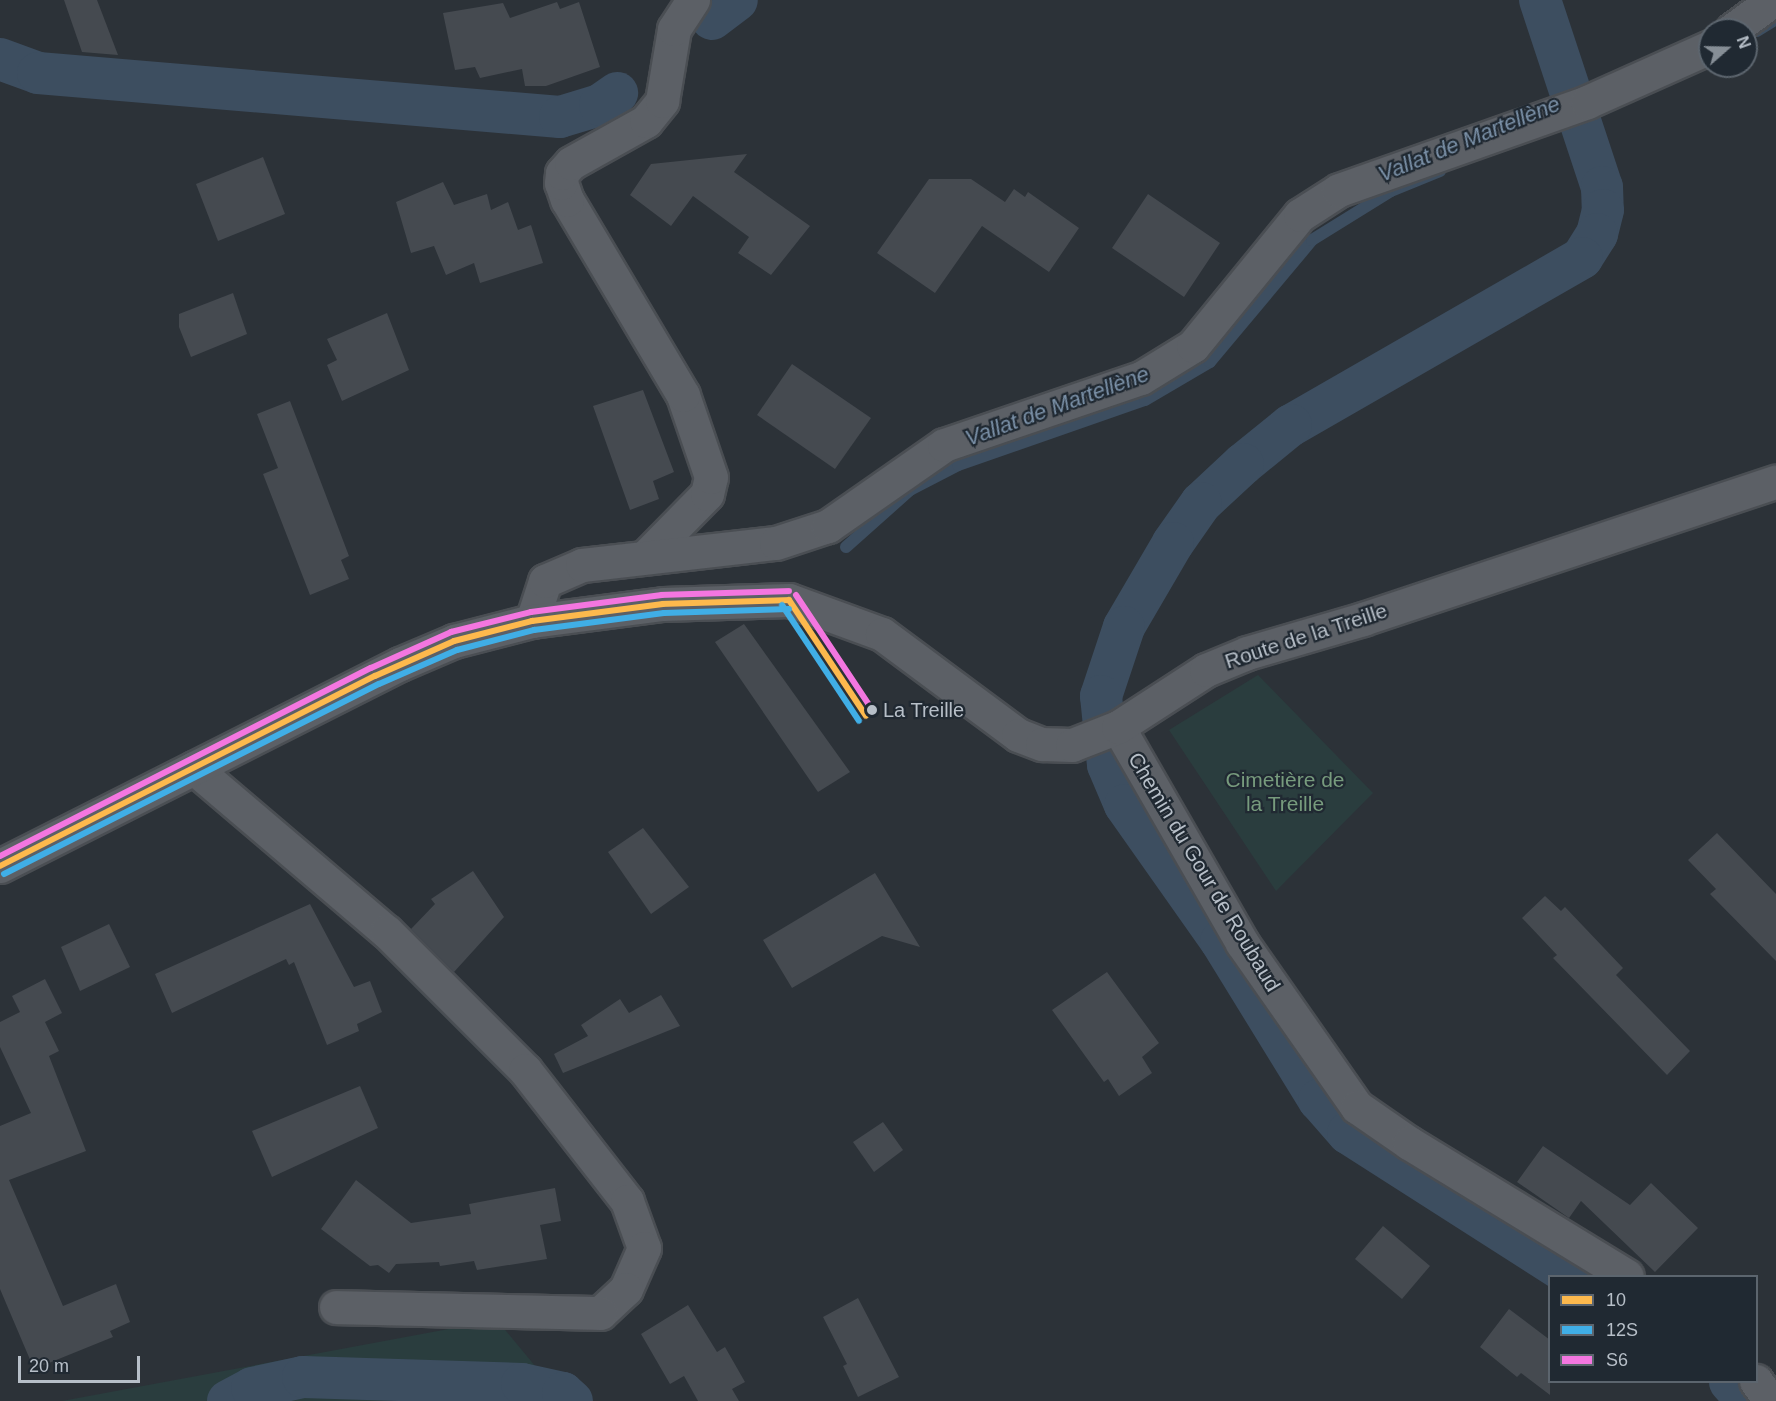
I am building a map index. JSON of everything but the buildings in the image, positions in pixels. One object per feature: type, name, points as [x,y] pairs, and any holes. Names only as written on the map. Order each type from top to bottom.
[{"type":"street","points":[[648,554],[707,494],[711,477],[683,395],[567,200],[561,183],[562,173],[571,163],[646,120],[662,101],[674,29],[693,0]]},
{"type":"street","points":[[1748,18],[1773,0]]},
{"type":"street","points":[[532,621],[545,581],[582,565],[648,554],[776,543],[828,526],[944,445],[1141,378],[1193,346],[1300,215],[1339,190],[1587,102],[1698,52]]},
{"type":"street","name":"Route de la Treille","points":[[0,866],[418,656],[454,641],[532,621],[663,604],[789,600],[882,634],[1018,735],[1042,744],[1072,745],[1088,741],[1121,725],[1206,670],[1247,653],[1363,619],[1776,482]]},
{"type":"street","name":"Chemin du Gour de Roubaud","points":[[1121,725],[1242,943],[1357,1107],[1409,1143],[1625,1275]]},
{"type":"street","points":[[194,768],[387,932],[525,1070],[627,1201],[644,1248],[626,1289],[600,1313],[336,1307]]},
{"type":"street","points":[[1757,1383],[1770,1401]]},
{"type":"green space","name":"Cimetière de la Treille","points":[[1258,675],[1373,793],[1276,891],[1169,730]]},
{"type":"green space","points":[[497,1320],[564,1401],[62,1401]]},
{"type":"waterway","points":[[712,19],[737,0]]},
{"type":"waterway","points":[[1540,0],[1602,187],[1603,210],[1597,234],[1582,258],[1291,425],[1243,464],[1201,503],[1173,543],[1124,627],[1101,696],[1108,765],[1125,805],[1221,941],[1319,1100],[1348,1133],[1570,1275]]},
{"type":"waterway","name":"Vallat de Martellène","points":[[1758,30],[1776,19]]},
{"type":"waterway","points":[[0,59],[38,73],[560,117],[600,105],[617,93]]},
{"type":"waterway","name":"Vallat de Martellène","points":[[846,547],[910,490],[958,465],[1145,400],[1210,362],[1312,240],[1391,191],[1440,171]]},
{"type":"waterway","points":[[228,1401],[252,1388],[303,1377],[522,1384],[563,1393],[572,1401]]},
{"type":"waterway","points":[[1731,1383],[1747,1401]]},
{"type":"transit line","name":"S6","points":[[0,856],[371,668],[451,632],[531,612],[662,595],[789,591]]},
{"type":"transit line","name":"S6","points":[[796,595],[873,711]]},
{"type":"transit line","name":"10","points":[[789,600],[866,716]]},
{"type":"transit line","name":"10","points":[[0,866],[375,676],[454,641],[532,621],[663,604],[789,600]]},
{"type":"transit line","name":"12S","points":[[782,605],[859,721]]},
{"type":"transit line","name":"12S","points":[[4,874],[379,684],[457,650],[534,630],[664,613],[789,609]]},
{"type":"place","name":"La Treille","points":[[872,710]]}]
